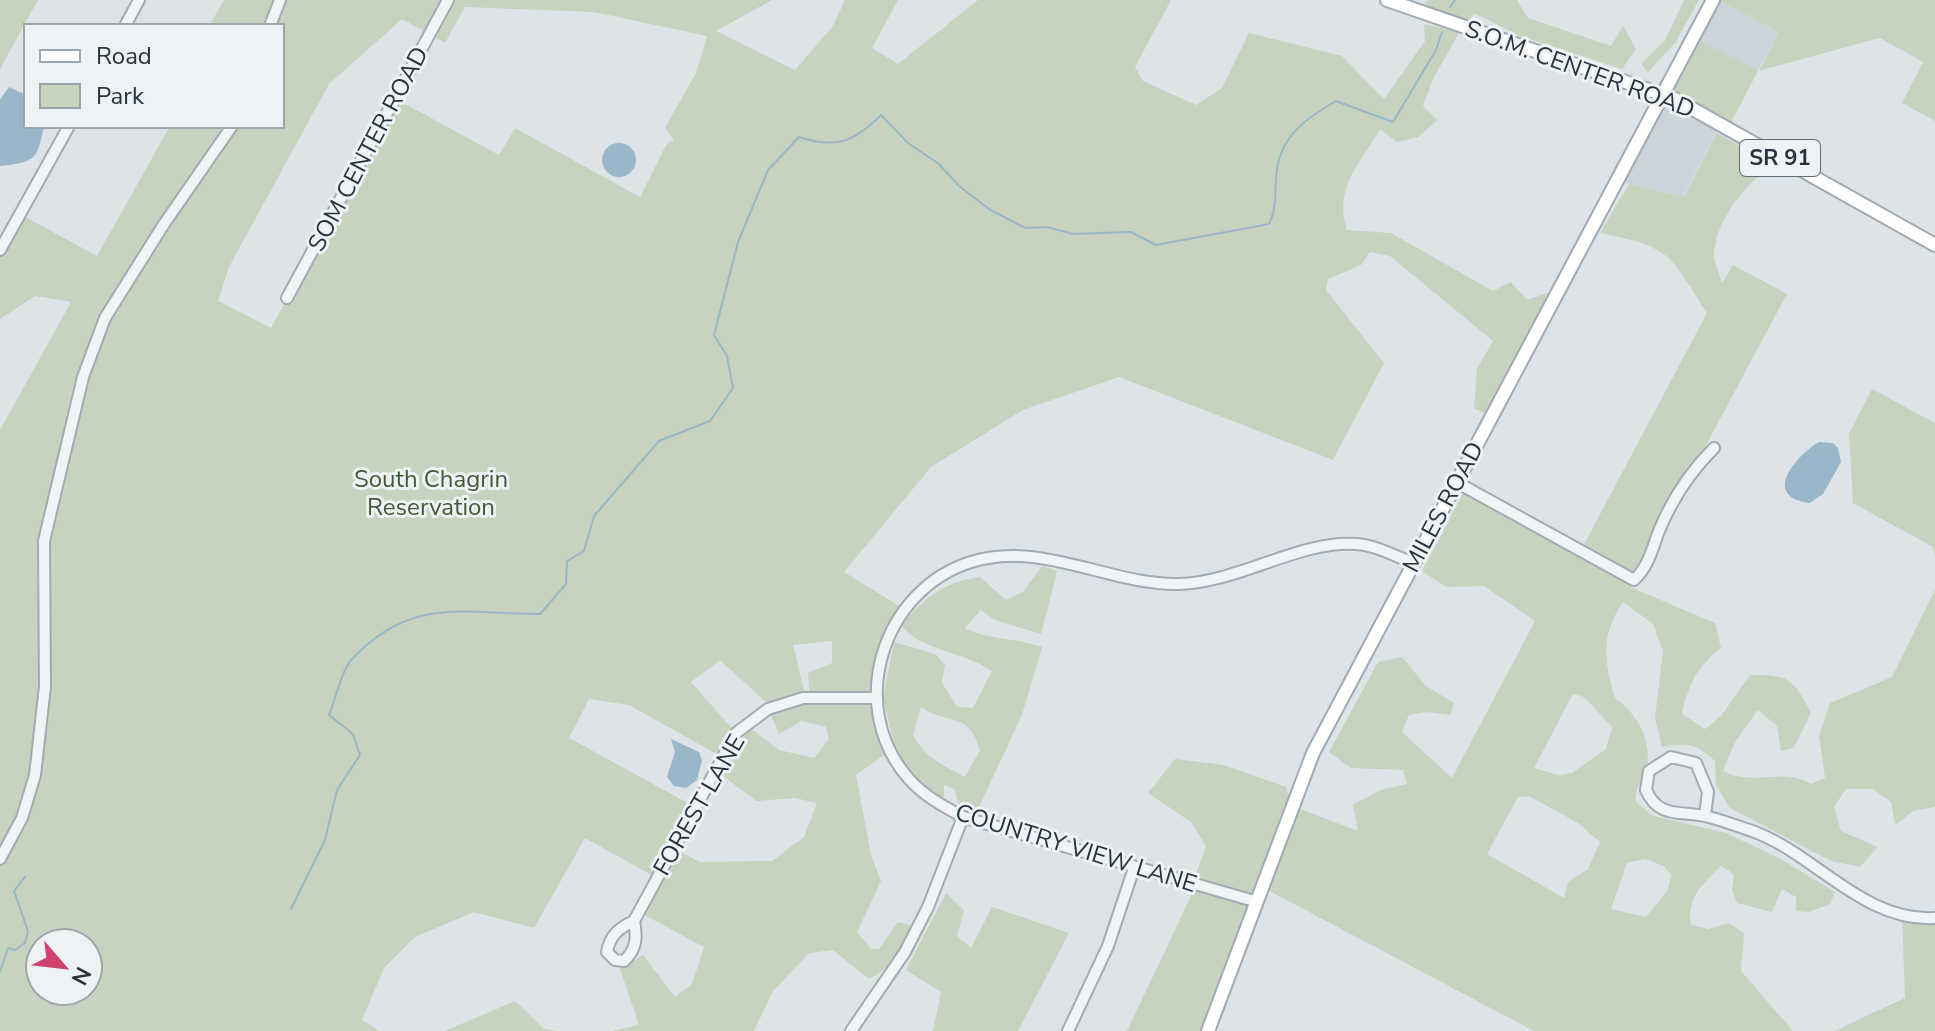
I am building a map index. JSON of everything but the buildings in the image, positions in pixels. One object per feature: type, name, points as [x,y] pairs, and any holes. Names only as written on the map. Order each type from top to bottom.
[{"type":"main road","name":"S.O.M. CENTER ROAD","points":[[1387,0],[1663,94],[1935,245]]},
{"type":"main road","name":"MILES ROAD","points":[[1208,1031],[1254,901],[1313,753],[1713,0]]},
{"type":"street","points":[[126,24],[139,0]]},
{"type":"street","points":[[271,24],[280,0]]},
{"type":"street","name":"SOM CENTER ROAD","points":[[287,298],[448,0]]},
{"type":"street","points":[[0,250],[68,128]]},
{"type":"street","points":[[0,859],[22,818],[35,775],[45,686],[44,541],[48,512],[83,377],[105,318],[164,224],[231,128]]},
{"type":"street","points":[[1456,482],[1634,580],[1643,572],[1660,528],[1689,473],[1714,448]]},
{"type":"street","name":"COUNTRY VIEW LANE","points":[[1254,901],[963,817],[926,796],[907,776],[891,750],[875,698],[884,646],[894,622],[909,602],[948,572],[995,556],[1022,555],[1054,560],[1153,583],[1206,582],[1246,573],[1333,544],[1359,544],[1413,563]]},
{"type":"street","name":"FOREST LANE","points":[[634,921],[736,733],[768,709],[803,698],[875,698]]},
{"type":"street","points":[[1705,815],[1708,792],[1696,763],[1671,757],[1649,771],[1646,790],[1656,807],[1674,814],[1705,815],[1778,842],[1881,909],[1902,916],[1935,918]]},
{"type":"street","points":[[851,1031],[905,952],[928,907],[963,817]]},
{"type":"street","points":[[1068,1031],[1108,946],[1134,868]]},
{"type":"shaded area","points":[[1718,0],[1779,32],[1758,71],[1694,37]]},
{"type":"shaded area","points":[[1663,94],[1721,124],[1683,197],[1617,181]]},
{"type":"green space","points":[[38,0],[0,69],[0,2]]},
{"type":"green space","name":"South Chagrin Reservation","points":[[224,0],[772,0],[716,31],[795,70],[833,26],[845,0],[898,0],[872,48],[898,64],[978,0],[1171,0],[1135,67],[1143,81],[1196,105],[1222,88],[1249,33],[1342,56],[1384,99],[1425,41],[1424,24],[1460,31],[1434,77],[1423,106],[1438,120],[1418,137],[1397,142],[1380,129],[1346,189],[1343,202],[1347,230],[1391,233],[1493,291],[1511,282],[1527,300],[1550,292],[1488,414],[1474,409],[1477,369],[1493,341],[1390,256],[1370,252],[1361,265],[1328,279],[1326,290],[1384,363],[1333,460],[1119,377],[1023,410],[931,467],[844,572],[904,609],[894,622],[875,698],[891,750],[856,775],[871,855],[881,881],[857,932],[871,949],[879,949],[898,922],[913,926],[896,957],[869,979],[833,950],[809,953],[773,991],[754,1031],[612,1031],[639,1025],[620,969],[643,955],[675,997],[692,984],[704,947],[639,912],[657,878],[585,838],[534,928],[474,912],[415,937],[384,968],[362,1020],[380,1031],[0,1031],[0,430],[71,302],[35,296],[0,319],[0,252],[20,214],[97,256],[169,128],[284,128],[284,24],[210,24]],"holes":[[[465,7],[594,12],[707,36],[696,73],[665,128],[674,140],[666,145],[640,197],[515,128],[499,155],[396,99],[271,328],[218,301],[229,267],[329,84],[402,19],[445,43]],[[832,641],[832,663],[808,673],[810,698],[768,709],[779,734],[802,721],[826,727],[829,739],[814,758],[779,750],[750,728],[718,772],[756,801],[795,798],[817,803],[804,837],[772,861],[700,862],[673,848],[695,807],[569,738],[589,699],[629,705],[722,757],[736,733],[691,682],[720,660],[766,702],[805,695],[793,645]]]},
{"type":"green space","points":[[1427,0],[1517,0],[1528,18],[1611,46],[1623,26],[1636,49],[1622,69],[1520,36],[1474,13],[1469,21],[1425,6]]},
{"type":"green space","points":[[1684,0],[1699,0],[1675,43],[1648,72],[1641,64],[1665,40]]},
{"type":"green space","points":[[1718,0],[1935,0],[1935,121],[1902,103],[1923,62],[1880,38],[1759,71],[1779,32]]},
{"type":"green space","points":[[1694,37],[1759,71],[1728,128],[1663,94]]},
{"type":"green space","points":[[1717,133],[1773,165],[1734,203],[1721,226],[1714,257],[1722,283],[1733,265],[1787,294],[1630,587],[1715,623],[1721,648],[1695,677],[1682,714],[1705,729],[1721,716],[1750,675],[1782,678],[1794,686],[1811,713],[1794,748],[1781,751],[1777,726],[1758,710],[1735,742],[1723,771],[1746,777],[1790,777],[1811,784],[1825,778],[1819,736],[1830,703],[1892,677],[1935,590],[1935,807],[1913,811],[1895,825],[1891,802],[1873,789],[1846,789],[1834,807],[1841,831],[1878,847],[1860,867],[1831,861],[1730,808],[1716,785],[1715,761],[1702,751],[1685,745],[1662,747],[1655,718],[1663,651],[1653,624],[1623,602],[1610,626],[1606,648],[1615,698],[1635,718],[1647,745],[1647,765],[1636,792],[1636,802],[1654,816],[1726,833],[1779,858],[1835,892],[1830,904],[1808,912],[1796,911],[1796,897],[1782,889],[1772,912],[1737,903],[1732,890],[1734,874],[1721,866],[1702,885],[1691,907],[1691,925],[1708,929],[1729,923],[1744,933],[1741,971],[1793,1031],[1534,1031],[1260,886],[1208,1031],[1127,1031],[1193,892],[1202,888],[1192,885],[1206,846],[1191,822],[1148,793],[1175,759],[1224,765],[1286,787],[1292,806],[1358,831],[1353,805],[1380,790],[1407,784],[1403,770],[1351,768],[1329,752],[1378,662],[1402,657],[1426,686],[1454,703],[1450,715],[1426,712],[1409,715],[1402,732],[1452,778],[1535,621],[1484,586],[1446,587],[1422,571],[1466,488],[1581,550],[1707,313],[1667,256],[1642,244],[1600,233],[1629,184],[1684,197]],"holes":[[[1573,694],[1584,697],[1612,727],[1606,749],[1572,773],[1558,775],[1534,768]],[[1529,796],[1578,823],[1600,842],[1588,869],[1568,882],[1564,898],[1487,854],[1518,797]],[[1645,859],[1664,866],[1671,875],[1668,890],[1646,917],[1611,909],[1627,863]]]},
{"type":"green space","points":[[1872,389],[1935,423],[1935,558],[1933,547],[1853,503],[1849,434]]},
{"type":"green space","points":[[1042,566],[1057,571],[1041,634],[995,620],[981,610],[965,628],[1042,647],[1022,715],[978,809],[971,814],[960,812],[955,789],[944,785],[944,797],[926,790],[896,752],[883,699],[894,642],[935,654],[945,665],[942,683],[957,707],[973,708],[992,671],[928,645],[901,624],[936,592],[966,580],[980,577],[1006,600],[1023,592]],"holes":[[[921,707],[964,724],[975,737],[980,750],[965,777],[929,755],[913,735]]]},
{"type":"green space","points":[[946,893],[964,910],[957,936],[971,948],[992,907],[1069,933],[1018,1031],[933,1031],[941,992],[906,970]]},
{"type":"green space","points":[[1902,916],[1935,918],[1935,1031],[1834,1031],[1905,998]]},
{"type":"green space","points":[[515,1001],[544,1029],[559,1031],[445,1031]]},
{"type":"water","points":[[9,87],[24,94],[24,128],[44,128],[36,153],[27,161],[0,166],[0,100]]},
{"type":"water","points":[[619,143],[631,148],[636,160],[631,172],[619,177],[607,172],[602,160],[607,148]]},
{"type":"water","points":[[1819,442],[1833,443],[1838,448],[1841,462],[1823,494],[1810,503],[1795,499],[1787,493],[1787,476],[1801,457]]},
{"type":"water","points":[[671,739],[699,752],[702,760],[697,780],[686,788],[674,786],[667,777],[675,752]]},
{"type":"waterway","points":[[1450,7],[1455,0]]},
{"type":"waterway","points":[[291,909],[325,840],[337,790],[360,755],[353,734],[329,715],[349,663],[375,638],[418,617],[463,612],[540,614],[566,584],[567,561],[584,551],[594,516],[659,441],[710,421],[733,388],[727,356],[714,335],[738,242],[768,170],[799,137],[812,141],[844,141],[862,132],[881,115],[908,143],[939,164],[959,186],[989,209],[1025,228],[1047,227],[1073,234],[1131,232],[1156,245],[1269,224],[1274,211],[1280,157],[1284,146],[1298,128],[1336,101],[1393,122],[1436,50],[1442,32]]},
{"type":"waterway","points":[[0,972],[8,948],[15,950],[25,943],[28,931],[14,891],[25,877]]}]
